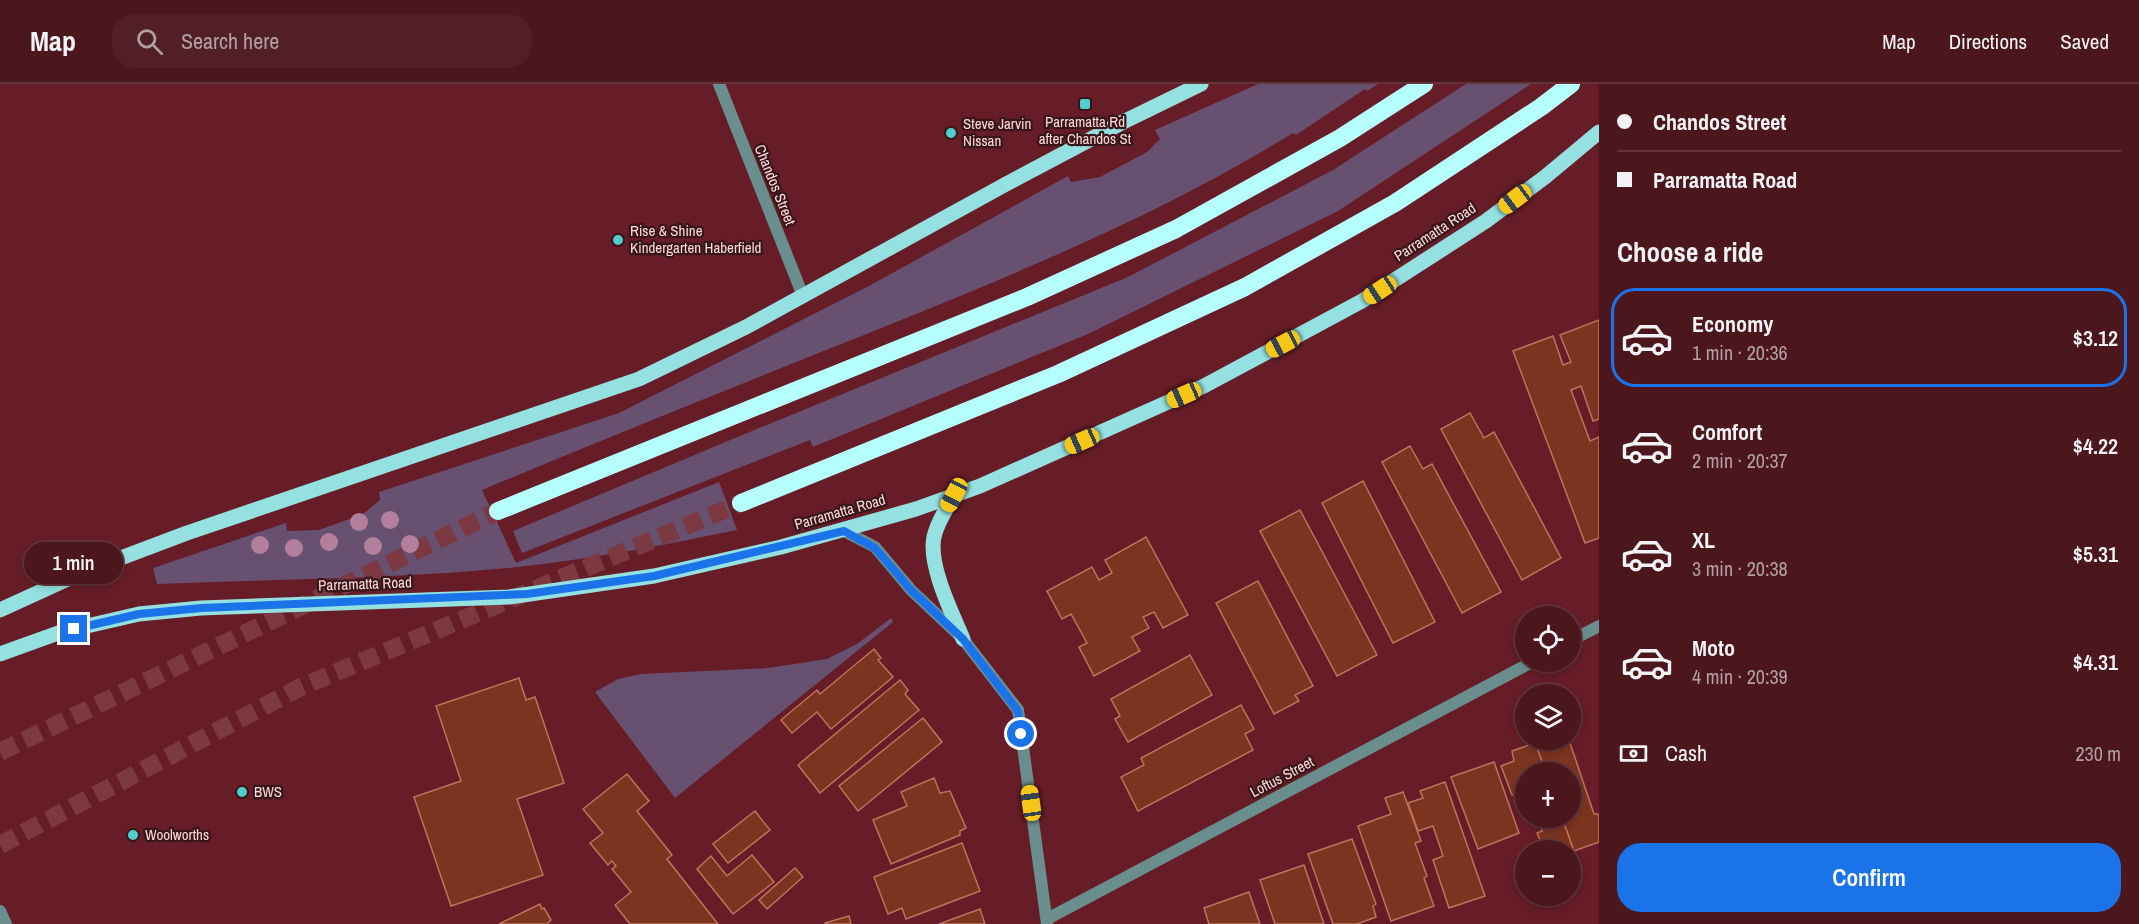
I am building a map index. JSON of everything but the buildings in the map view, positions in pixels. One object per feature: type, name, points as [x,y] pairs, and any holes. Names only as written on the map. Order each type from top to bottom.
[{"type":"highway","points":[[498,511],[1027,297],[1176,229],[1340,138],[1424,84]]},
{"type":"highway","points":[[741,503],[1058,375],[1245,287],[1395,203],[1541,107],[1571,84]]},
{"type":"main road","points":[[0,610],[81,573],[187,532],[639,379],[746,327],[1018,177],[1201,84]]},
{"type":"main road","name":"Parramatta Road","points":[[0,654],[61,632],[139,614],[201,608],[509,597],[654,576],[844,531],[916,509],[980,486],[1204,386],[1362,301],[1486,221],[1545,177],[1599,132]]},
{"type":"main road","points":[[954,495],[933,539],[938,578],[963,639]]},
{"type":"street","name":"Chandos Street","points":[[719,84],[803,296]]},
{"type":"street","points":[[844,531],[875,548],[911,590],[963,639],[1018,711],[1047,922]]},
{"type":"street","points":[[1581,635],[1599,626]]},
{"type":"street","name":"Loftus Street","points":[[1047,922],[1515,671]]},
{"type":"street","points":[[0,911],[6,924]]},
{"type":"shaded area","points":[[1258,84],[1378,84],[1367,91],[1365,89],[1296,135],[1293,133],[1190,191],[1083,243],[974,290],[482,490],[516,563],[719,482],[737,530],[627,551],[517,567],[382,576],[157,584],[153,568],[286,523],[287,531],[319,530],[363,514],[380,500],[379,492],[619,413],[869,286],[1068,176],[1071,182],[1100,177],[1147,152],[1160,139],[1155,130]]},
{"type":"shaded area","points":[[1466,84],[1531,84],[1338,211],[1088,334],[813,447],[810,440],[522,553],[513,531],[1128,277],[1333,170]]},
{"type":"shaded area","points":[[891,618],[893,622],[675,798],[595,692],[618,679],[641,674],[768,668],[827,659],[857,644]]},
{"type":"tunnel","points":[[0,845],[301,687],[741,503]]},
{"type":"tunnel","points":[[0,752],[498,511]]},
{"type":"place","name":"Parramatta Rd after Chandos St","points":[[1085,104]]},
{"type":"place","name":"Steve Jarvin Nissan","points":[[951,133]]},
{"type":"place","name":"Rise & Shine Kindergarten Haberfield","points":[[618,240]]},
{"type":"place","name":"BWS","points":[[242,792]]},
{"type":"place","name":"Woolworths","points":[[133,835]]},
{"type":"route","points":[[74,629],[139,614],[201,608],[509,597],[564,590],[654,576],[844,531],[875,548],[911,590],[963,639],[1018,711],[1021,734]]}]
